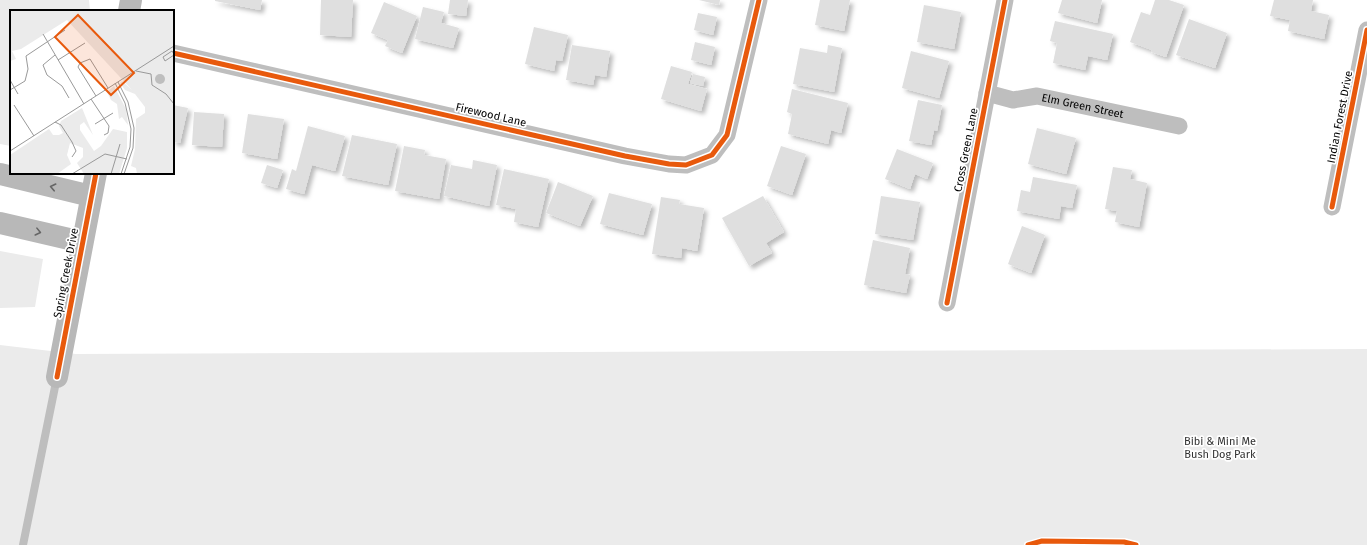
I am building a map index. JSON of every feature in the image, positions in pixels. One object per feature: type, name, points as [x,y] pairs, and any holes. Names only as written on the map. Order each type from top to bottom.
[{"type":"street","points":[[128,10],[131,0]]},
{"type":"street","name":"Firewood Lane","points":[[174,53],[617,154],[669,164],[686,165],[712,155],[727,135],[759,0]]},
{"type":"street","name":"Cross Green Lane","points":[[947,303],[1005,0]]},
{"type":"street","name":"Indian Forest Drive","points":[[1332,207],[1367,30]]},
{"type":"street","name":"Elm Green Street","points":[[987,93],[1013,100],[1037,96],[1179,126]]},
{"type":"street","points":[[0,174],[91,196]]},
{"type":"street","name":"Spring Creek Drive","points":[[57,377],[96,174]]},
{"type":"street","points":[[0,223],[82,242]]},
{"type":"lane","points":[[24,545],[57,377]]},
{"type":"green space","points":[[0,0],[89,0],[90,10],[10,10],[10,146],[0,144]]},
{"type":"green space","points":[[0,251],[43,259],[35,307],[0,308]]},
{"type":"green space","name":"Bibi & Mini Me Bush Dog Park","points":[[0,345],[76,354],[1367,349],[1367,545],[0,545]]},
{"type":"building","points":[[215,0],[262,0],[260,10]]},
{"type":"building","points":[[321,0],[353,0],[351,37],[320,35]]},
{"type":"building","points":[[450,0],[468,0],[466,16],[448,14]]},
{"type":"building","points":[[699,0],[720,0],[719,5]]},
{"type":"building","points":[[820,0],[850,0],[844,31],[815,25]]},
{"type":"building","points":[[1062,0],[1102,0],[1097,23],[1058,13]]},
{"type":"building","points":[[1155,0],[1169,0],[1184,5],[1166,57],[1130,42],[1141,12],[1150,15]]},
{"type":"building","points":[[1274,0],[1313,0],[1311,11],[1329,15],[1324,39],[1288,31],[1290,20],[1270,16]]},
{"type":"building","points":[[384,2],[417,16],[402,53],[385,46],[388,40],[371,33]]},
{"type":"building","points":[[924,5],[961,12],[954,49],[917,42]]},
{"type":"building","points":[[423,7],[444,12],[441,23],[459,28],[453,48],[415,39]]},
{"type":"building","points":[[698,13],[717,17],[713,35],[694,30]]},
{"type":"building","points":[[1189,19],[1227,33],[1215,68],[1176,55]]},
{"type":"building","points":[[1055,21],[1113,34],[1107,60],[1088,56],[1085,70],[1053,63],[1057,43],[1050,41]]},
{"type":"building","points":[[534,27],[568,35],[562,61],[556,60],[554,71],[525,64]]},
{"type":"building","points":[[695,42],[715,47],[711,65],[691,60]]},
{"type":"building","points":[[572,45],[610,51],[606,77],[595,75],[593,85],[566,80]]},
{"type":"building","points":[[828,45],[842,48],[834,92],[793,84],[800,48],[827,53]]},
{"type":"building","points":[[911,51],[949,61],[939,98],[902,88]]},
{"type":"building","points":[[671,66],[692,72],[688,84],[707,89],[701,111],[661,99]]},
{"type":"building","points":[[693,74],[705,77],[703,86],[690,83]]},
{"type":"building","points":[[792,89],[848,103],[841,133],[831,130],[828,144],[788,134],[792,114],[787,112]]},
{"type":"building","points":[[918,100],[942,105],[937,131],[934,130],[931,145],[909,141]]},
{"type":"building","points":[[174,105],[188,108],[180,143],[174,142]]},
{"type":"building","points":[[194,112],[224,114],[222,147],[192,145]]},
{"type":"building","points":[[248,114],[284,119],[277,159],[242,153]]},
{"type":"building","points":[[308,126],[345,136],[335,171],[312,165],[304,194],[286,189],[292,169],[296,171]]},
{"type":"building","points":[[1037,128],[1076,138],[1066,174],[1028,164]]},
{"type":"building","points":[[352,135],[397,144],[388,185],[342,176]]},
{"type":"building","points":[[404,146],[425,150],[424,155],[446,159],[439,199],[395,191]]},
{"type":"building","points":[[781,146],[806,154],[792,195],[767,186]]},
{"type":"building","points":[[897,149],[933,163],[927,179],[915,174],[910,189],[885,179]]},
{"type":"building","points":[[473,160],[497,165],[489,206],[444,196],[451,165],[472,169]]},
{"type":"building","points":[[267,165],[283,170],[277,188],[261,183]]},
{"type":"building","points":[[1113,167],[1132,170],[1130,179],[1147,183],[1139,227],[1115,222],[1117,211],[1105,209]]},
{"type":"building","points":[[504,169],[549,179],[538,227],[514,222],[516,209],[496,205]]},
{"type":"building","points":[[1033,177],[1077,185],[1072,208],[1061,206],[1059,219],[1017,211],[1021,190],[1030,192]]},
{"type":"building","points":[[558,182],[593,196],[580,226],[546,213]]},
{"type":"building","points":[[609,193],[652,204],[643,235],[600,224]]},
{"type":"building","points":[[763,196],[784,232],[766,243],[772,253],[749,266],[722,218]]},
{"type":"building","points":[[881,196],[920,202],[913,240],[875,234]]},
{"type":"building","points":[[661,197],[680,200],[679,204],[704,208],[697,251],[682,248],[681,258],[652,254]]},
{"type":"building","points":[[1022,226],[1045,235],[1031,273],[1008,264]]},
{"type":"building","points":[[873,240],[910,248],[905,274],[910,275],[906,293],[864,285]]},
{"type":"cycle path","points":[[174,53],[625,156],[669,164],[686,165],[712,155],[727,135],[759,0]]},
{"type":"cycle path","points":[[947,303],[1005,0]]},
{"type":"cycle path","points":[[1332,207],[1367,30]]},
{"type":"cycle path","points":[[57,377],[96,174]]},
{"type":"cycle path","points":[[1028,545],[1042,541],[1124,542],[1136,545]]}]
